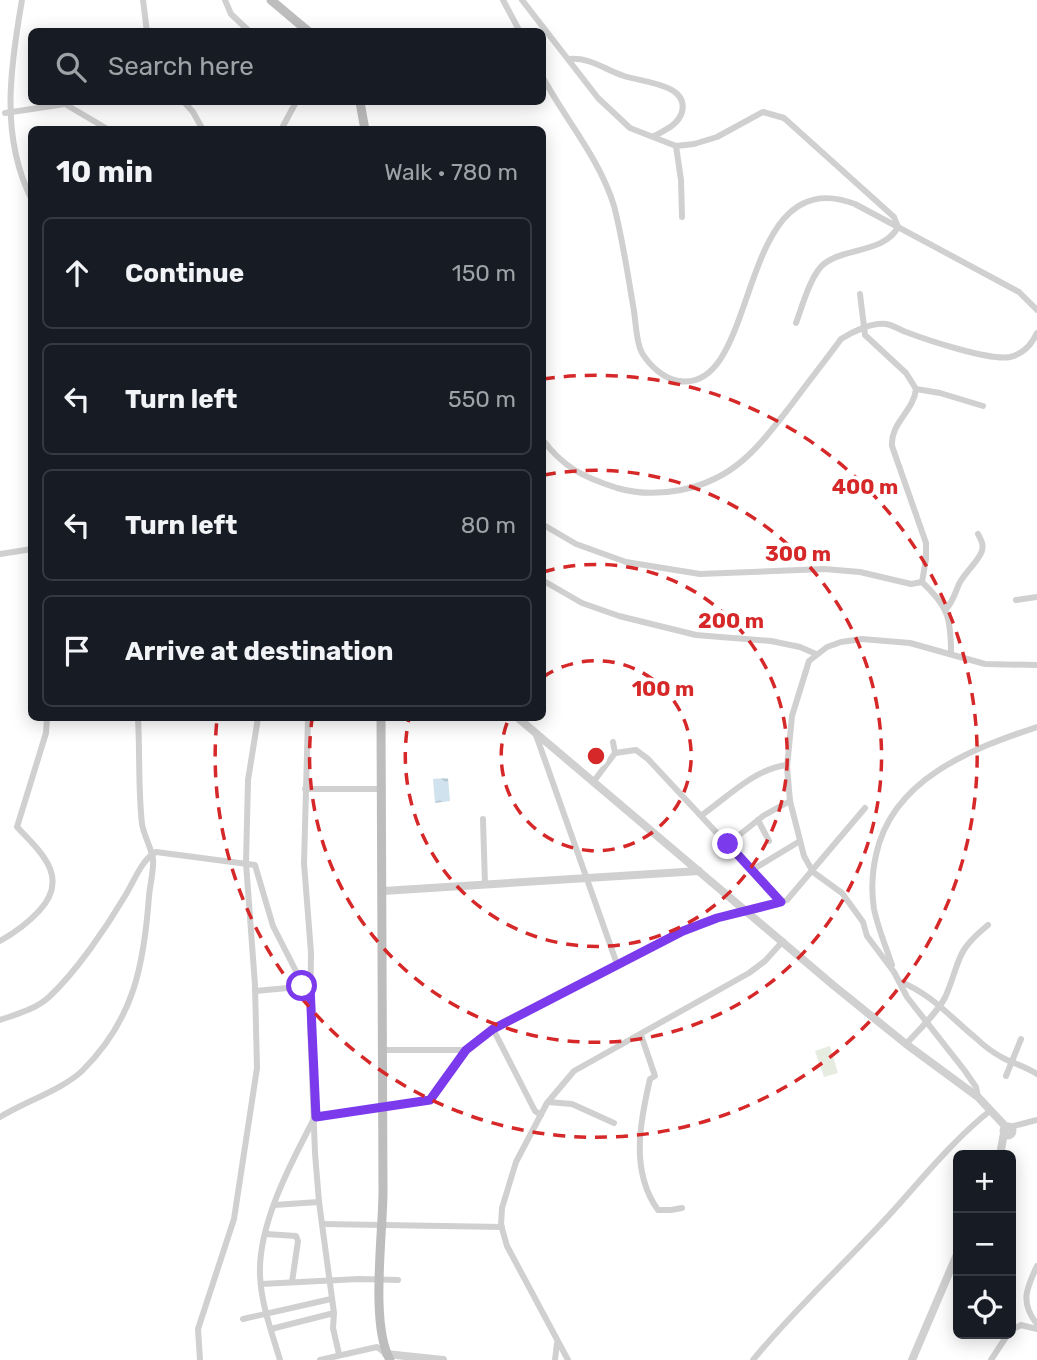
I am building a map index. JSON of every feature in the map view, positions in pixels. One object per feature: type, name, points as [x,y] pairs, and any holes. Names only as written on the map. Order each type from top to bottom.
[{"type":"main road","points":[[271,0],[304,28]]},
{"type":"main road","points":[[361,105],[364,126]]},
{"type":"main road","points":[[381,721],[383,1226],[380,1280],[381,1338],[388,1357]]},
{"type":"street","points":[[22,0],[5,113],[7,141],[23,188],[28,195]]},
{"type":"street","points":[[143,0],[146,28]]},
{"type":"street","points":[[225,0],[231,14],[246,28]]},
{"type":"street","points":[[503,0],[518,28]]},
{"type":"street","points":[[522,0],[544,28]]},
{"type":"street","points":[[546,31],[598,98],[630,128],[676,146],[716,137],[763,112],[784,118],[894,217],[898,228]]},
{"type":"street","points":[[568,59],[589,60],[609,72],[661,85],[675,92],[684,105],[680,118],[670,128],[654,136]]},
{"type":"street","points":[[546,83],[603,180],[614,206],[641,352],[666,377],[681,382],[695,380],[706,375],[717,364],[746,305],[762,254],[782,220],[794,209],[821,198],[839,199],[898,228],[1019,292],[1037,310]]},
{"type":"street","points":[[5,113],[58,105]]},
{"type":"street","points":[[67,105],[102,126]]},
{"type":"street","points":[[187,105],[201,126]]},
{"type":"street","points":[[283,126],[294,105]]},
{"type":"street","points":[[676,146],[681,180],[682,218]]},
{"type":"street","points":[[796,323],[823,264],[851,251],[881,244],[898,228]]},
{"type":"street","points":[[860,294],[864,335],[906,373],[916,389],[914,399],[891,437],[926,543],[922,582]]},
{"type":"street","points":[[546,444],[579,475],[627,491],[662,494],[705,484],[734,468],[759,446],[841,339],[863,328],[885,324],[994,357],[1011,357],[1023,351],[1037,332]]},
{"type":"street","points":[[916,389],[983,406]]},
{"type":"street","points":[[546,526],[576,544],[626,562],[700,574],[824,569],[860,572],[911,584],[922,582]]},
{"type":"street","points":[[946,608],[972,564],[982,553],[983,544],[978,534]]},
{"type":"street","points":[[0,554],[28,550]]},
{"type":"street","points":[[546,582],[582,603],[620,616],[696,635],[771,642],[800,647],[816,654]]},
{"type":"street","points":[[922,582],[946,608],[951,631],[951,653]]},
{"type":"street","points":[[1016,600],[1037,597]]},
{"type":"street","points":[[978,1097],[976,1087],[965,1071],[907,997],[894,972],[867,936],[863,922],[842,893],[813,872],[804,856],[790,801],[787,765],[792,716],[809,661],[816,654],[841,642],[862,639],[911,643],[985,664],[1037,665]]},
{"type":"street","points":[[0,941],[23,929],[49,900],[55,886],[52,872],[35,846],[17,827],[46,733],[47,721]]},
{"type":"street","points":[[0,1116],[60,1086],[81,1072],[120,1022],[133,992],[146,945],[153,861],[142,824],[138,721]]},
{"type":"street","points":[[200,1360],[198,1329],[234,1219],[257,1068],[255,990],[246,863],[248,780],[258,721]]},
{"type":"street","points":[[308,721],[304,863],[312,953],[307,985],[319,1202],[334,1313],[333,1328],[339,1354]]},
{"type":"street","points":[[522,721],[906,1044],[978,1097],[1000,1118],[1007,1133]]},
{"type":"street","points":[[894,972],[874,909],[872,877],[884,826],[903,800],[950,762],[1009,736],[1037,727]]},
{"type":"street","points":[[534,730],[617,964]]},
{"type":"street","points":[[613,742],[615,753]]},
{"type":"street","points":[[594,781],[615,753],[636,750],[702,815],[781,902]]},
{"type":"street","points":[[702,815],[758,774],[769,768],[787,765]]},
{"type":"street","points":[[305,789],[382,789]]},
{"type":"street","points":[[728,844],[758,820],[790,801]]},
{"type":"street","points":[[316,1117],[430,1100],[466,1050],[493,1029],[683,931],[717,918],[787,900],[865,808]]},
{"type":"street","points":[[483,818],[485,885]]},
{"type":"street","points":[[758,820],[769,841]]},
{"type":"street","points":[[752,870],[800,841]]},
{"type":"street","points":[[0,1020],[37,1006],[49,997],[82,958],[151,855],[163,852],[255,865],[273,926],[307,985]]},
{"type":"street","points":[[383,891],[699,871]]},
{"type":"street","points":[[906,1044],[948,992],[957,960],[968,941],[988,925]]},
{"type":"street","points":[[568,1360],[507,1246],[502,1227],[502,1208],[516,1162],[548,1102],[574,1071],[749,973],[765,961],[783,941]]},
{"type":"street","points":[[899,981],[940,1004],[977,1039],[1003,1058],[1037,1074]]},
{"type":"street","points":[[255,990],[307,985]]},
{"type":"street","points":[[493,1029],[535,1111],[541,1115]]},
{"type":"street","points":[[641,1035],[655,1076],[650,1079],[640,1116],[639,1138],[644,1181],[658,1210],[682,1208]]},
{"type":"street","points":[[1006,1076],[1021,1039]]},
{"type":"street","points":[[382,1050],[466,1050]]},
{"type":"street","points":[[548,1102],[572,1104],[614,1123]]},
{"type":"street","points":[[753,1360],[831,1274],[880,1225],[930,1166],[991,1110]]},
{"type":"street","points":[[280,1360],[267,1314],[260,1271],[266,1234],[280,1185],[316,1117]]},
{"type":"street","points":[[1002,1150],[1007,1133],[1024,1123],[1037,1120]]},
{"type":"street","points":[[274,1205],[319,1202]]},
{"type":"street","points":[[322,1224],[502,1227]]},
{"type":"street","points":[[266,1234],[296,1236],[298,1241],[292,1282]]},
{"type":"street","points":[[912,1360],[953,1264]]},
{"type":"street","points":[[1037,1266],[1026,1295],[1027,1311],[1037,1326]]},
{"type":"street","points":[[261,1284],[398,1280]]},
{"type":"street","points":[[243,1318],[331,1299]]},
{"type":"street","points":[[271,1329],[334,1313]]},
{"type":"street","points":[[1016,1328],[1021,1325],[1037,1326]]},
{"type":"street","points":[[991,1360],[1004,1339]]},
{"type":"street","points":[[555,1360],[557,1341]]},
{"type":"street","points":[[320,1360],[377,1347],[388,1357],[443,1360]]},
{"type":"shaded area","points":[[830,1046],[838,1073],[824,1077],[815,1051]]},
{"type":"water","points":[[448,778],[450,801],[435,803],[433,779]]},
{"type":"route","points":[[302,986],[310,986],[316,1117],[430,1100],[466,1050],[493,1029],[683,931],[717,918],[781,902],[728,844]]}]
